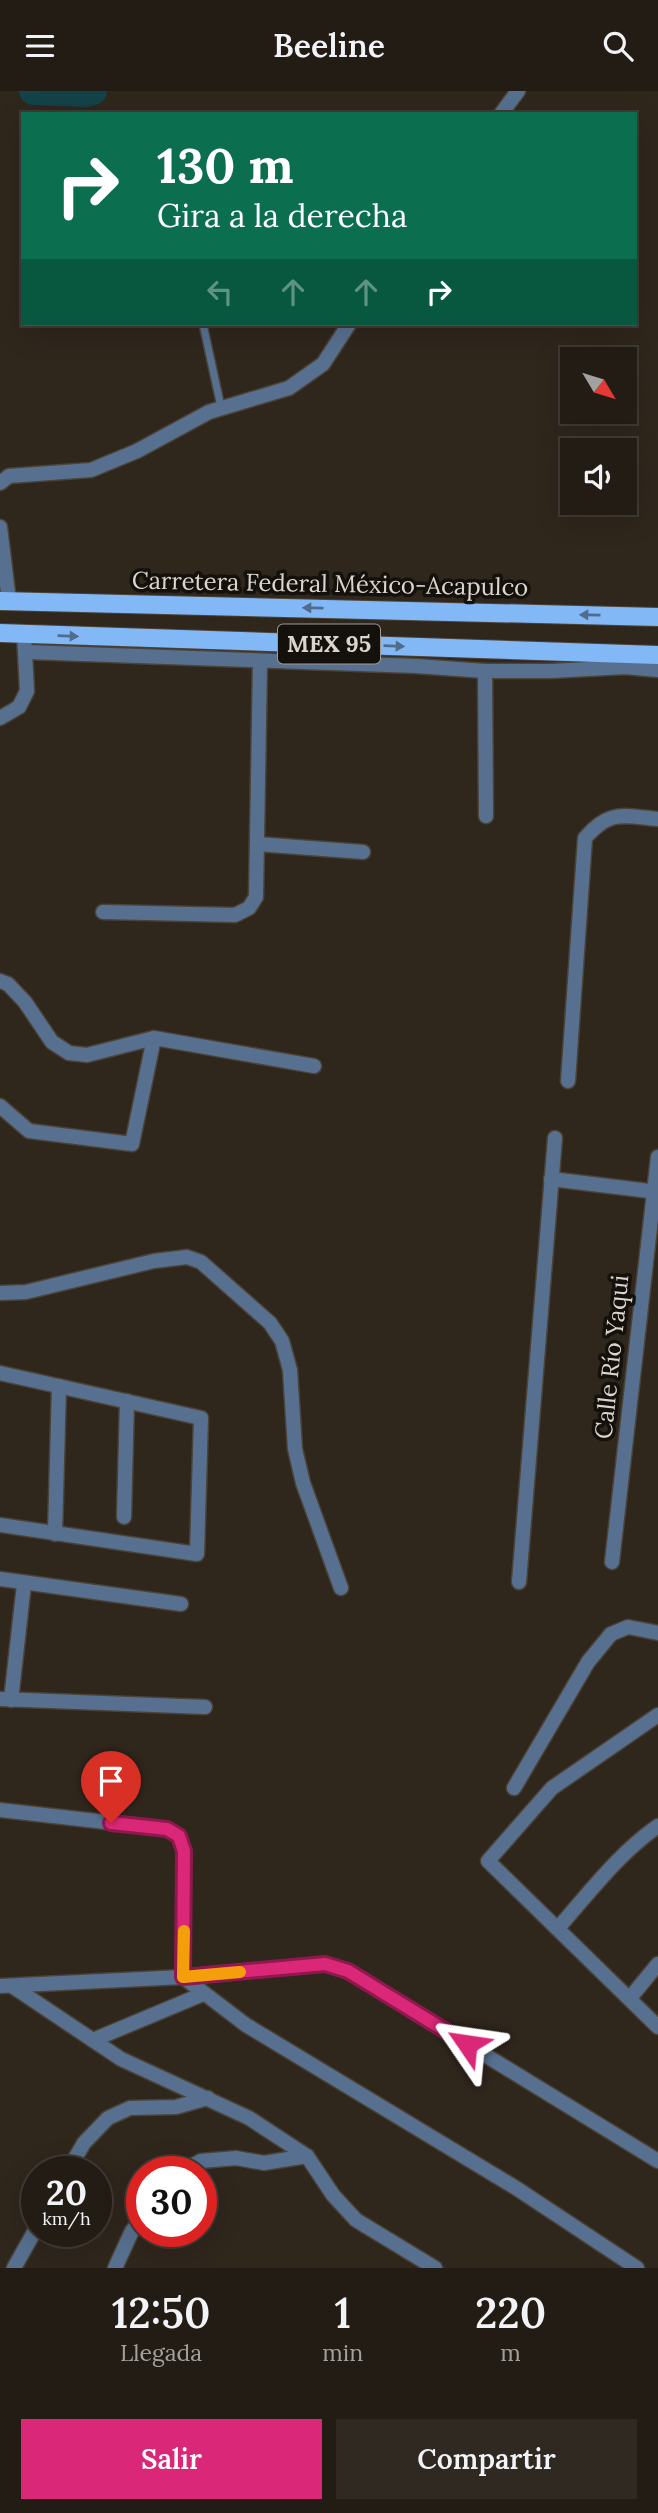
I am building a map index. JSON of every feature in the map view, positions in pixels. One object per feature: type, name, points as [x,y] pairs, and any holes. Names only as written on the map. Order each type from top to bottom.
[{"type":"main road","name":"Carretera Federal México-Acapulco","points":[[4,601],[658,617]]},
{"type":"main road","name":"MEX 95","points":[[0,633],[658,655]]},
{"type":"street","points":[[502,112],[518,91]]},
{"type":"street","points":[[0,483],[9,476],[91,470],[137,451],[221,407],[289,388],[323,365],[348,326]]},
{"type":"street","points":[[0,527],[4,601]]},
{"type":"street","points":[[0,718],[19,707],[27,691],[24,634]]},
{"type":"street","points":[[27,652],[416,666],[485,671],[625,667],[658,670]]},
{"type":"street","points":[[103,912],[235,915],[249,908],[256,897],[260,662]]},
{"type":"street","points":[[485,671],[486,816]]},
{"type":"street","points":[[568,1081],[585,838],[599,822],[617,815],[658,819]]},
{"type":"street","points":[[257,844],[363,852]]},
{"type":"street","points":[[0,981],[8,984],[25,1003],[52,1042],[69,1053],[87,1055],[154,1038],[314,1066]]},
{"type":"street","points":[[0,1106],[29,1131],[132,1144],[154,1038]]},
{"type":"street","points":[[519,1582],[555,1138]]},
{"type":"street","name":"Calle Río Yaqui","points":[[612,1562],[658,1157]]},
{"type":"street","points":[[551,1179],[656,1192]]},
{"type":"street","points":[[0,1293],[26,1292],[154,1261],[187,1257],[201,1262],[270,1323],[282,1341],[290,1370],[295,1449],[303,1483],[341,1588]]},
{"type":"street","points":[[0,1373],[201,1418],[197,1554],[0,1525]]},
{"type":"street","points":[[55,1534],[59,1386]]},
{"type":"street","points":[[124,1517],[127,1401]]},
{"type":"street","points":[[0,1579],[181,1604]]},
{"type":"street","points":[[24,1584],[5,1700],[205,1707]]},
{"type":"street","points":[[514,1788],[588,1662],[611,1634],[628,1627],[658,1633]]},
{"type":"street","points":[[658,1715],[552,1788],[488,1861],[658,2028]]},
{"type":"street","points":[[0,1810],[167,1829],[179,1836],[184,1851],[183,1977]]},
{"type":"street","points":[[558,1928],[611,1868],[658,1826]]},
{"type":"street","points":[[6,1986],[183,1977],[325,1964],[348,1971],[658,2161]]},
{"type":"street","points":[[630,1999],[658,1964]]},
{"type":"street","points":[[183,1977],[246,2025],[516,2188],[637,2268]]},
{"type":"street","points":[[6,1986],[121,2059],[249,2118],[307,2156],[333,2195],[356,2220],[435,2268]]},
{"type":"street","points":[[93,2041],[203,1994]]},
{"type":"street","points":[[76,2156],[84,2143],[108,2118],[130,2108],[176,2107],[208,2098]]},
{"type":"street","points":[[217,2160],[236,2158],[264,2163],[307,2156]]},
{"type":"street","points":[[115,2268],[126,2244]]},
{"type":"street","points":[[14,2268],[26,2247]]},
{"type":"lane","points":[[203,326],[221,407]]},
{"type":"waterway","points":[[33,91],[93,91]]},
{"type":"slow traffic","points":[[184,1931],[183,1977],[240,1972]]},
{"type":"route","points":[[111,1823],[167,1829],[179,1836],[184,1851],[183,1977],[325,1964],[348,1971],[467,2044]]}]
